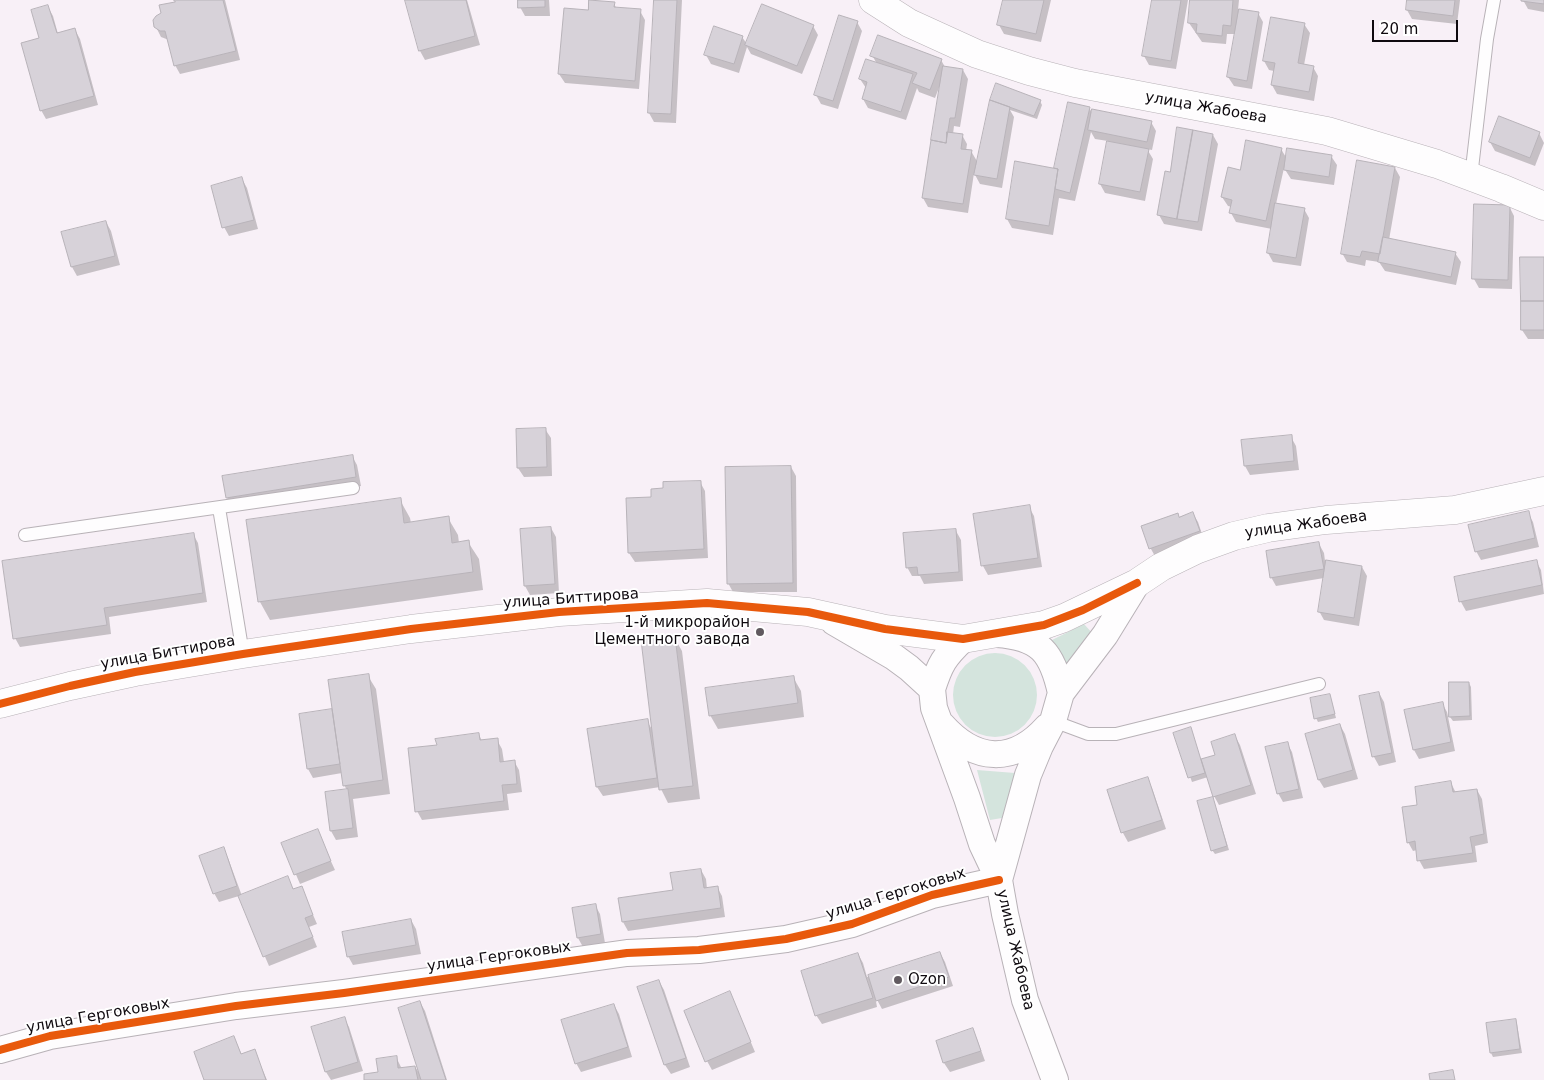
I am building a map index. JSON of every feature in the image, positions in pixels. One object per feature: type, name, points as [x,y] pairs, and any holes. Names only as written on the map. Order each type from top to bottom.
[{"type":"street","name":"улица Жабоева","points":[[873,0],[909,23],[977,54],[1029,71],[1074,84],[1327,131],[1437,164],[1544,206]]},
{"type":"street","name":"улица Жабоева","points":[[1055,1080],[1025,1000],[999,880],[1028,775],[1040,746],[1053,722],[1061,693],[1104,635],[1137,583],[1161,567],[1198,549],[1234,536],[1268,528],[1371,516],[1455,510],[1544,491]]},
{"type":"street","name":"улица Биттирова","points":[[0,704],[126,674],[243,654],[411,629],[559,612],[707,603],[808,612],[826,618],[884,629],[963,639],[1044,625],[1083,610],[1137,583]]},
{"type":"street","points":[[826,618],[894,656],[932,689]]},
{"type":"street","points":[[993,634],[1026,638],[1039,646],[1049,658],[1056,673],[1061,693]]},
{"type":"street","points":[[963,639],[947,654],[939,668],[932,689],[934,708],[942,725],[982,844],[999,880]]},
{"type":"street","points":[[942,725],[961,744],[977,751],[994,754],[1011,752],[1027,746],[1053,722]]},
{"type":"street","name":"улица Гергоковых","points":[[0,1050],[50,1036],[236,1006],[353,992],[627,953],[699,950],[786,939],[852,924],[932,895],[999,880]]},
{"type":"lane","points":[[1471,177],[1487,39],[1494,0]]},
{"type":"lane","points":[[25,534],[353,488]]},
{"type":"lane","points":[[219,508],[243,654]]},
{"type":"lane","points":[[1053,722],[1088,734],[1116,734],[1319,684]]},
{"type":"shaded area","points":[[1084,624],[1093,634],[1069,667],[1050,641]]},
{"type":"shaded area","points":[[995,653],[1011,656],[1025,665],[1034,679],[1037,695],[1034,711],[1025,725],[1011,734],[995,737],[979,734],[965,725],[956,711],[953,695],[956,679],[965,665],[979,656]]},
{"type":"shaded area","points":[[977,770],[1015,773],[1002,818],[990,820]]},
{"type":"building","points":[[174,0],[223,0],[236,51],[174,66],[165,31],[160,31],[154,27],[153,20],[161,13],[159,5],[175,2]]},
{"type":"building","points":[[405,0],[466,0],[475,36],[419,51]]},
{"type":"building","points":[[518,0],[545,0],[545,7],[518,8]]},
{"type":"building","points":[[589,0],[615,2],[614,7],[641,9],[635,81],[558,74],[564,8],[588,10]]},
{"type":"building","points":[[654,0],[677,0],[671,114],[648,113]]},
{"type":"building","points":[[1003,0],[1044,0],[1036,34],[997,25]]},
{"type":"building","points":[[1152,0],[1181,0],[1171,61],[1142,56]]},
{"type":"building","points":[[1190,0],[1233,0],[1231,26],[1223,25],[1222,36],[1196,33],[1197,24],[1188,23]]},
{"type":"building","points":[[1407,0],[1455,0],[1453,16],[1406,10]]},
{"type":"building","points":[[1521,0],[1544,0],[1544,4],[1521,1]]},
{"type":"building","points":[[762,4],[814,25],[797,66],[745,45]]},
{"type":"building","points":[[48,5],[57,33],[75,28],[94,96],[40,111],[21,43],[39,38],[31,10]]},
{"type":"building","points":[[1239,9],[1259,12],[1247,81],[1227,77]]},
{"type":"building","points":[[839,15],[858,21],[833,101],[814,95]]},
{"type":"building","points":[[1271,17],[1305,23],[1298,63],[1314,66],[1309,92],[1271,85],[1275,63],[1263,61]]},
{"type":"building","points":[[714,26],[743,36],[734,64],[704,55]]},
{"type":"building","points":[[878,35],[942,59],[930,90],[912,83],[917,73],[870,56]]},
{"type":"building","points":[[866,59],[913,74],[901,112],[862,99],[867,82],[859,79]]},
{"type":"building","points":[[943,66],[963,69],[955,118],[950,118],[946,143],[931,140]]},
{"type":"building","points":[[996,83],[1041,100],[1034,116],[990,100]]},
{"type":"building","points":[[990,100],[1010,107],[997,179],[974,175]]},
{"type":"building","points":[[1068,102],[1090,107],[1070,193],[1055,189],[1058,169],[1054,168]]},
{"type":"building","points":[[1092,109],[1152,121],[1147,142],[1088,130]]},
{"type":"building","points":[[1499,116],[1540,132],[1530,158],[1489,142]]},
{"type":"building","points":[[1177,127],[1193,130],[1177,219],[1157,215],[1165,171],[1170,172]]},
{"type":"building","points":[[1193,130],[1213,134],[1198,222],[1177,219]]},
{"type":"building","points":[[947,132],[963,134],[961,149],[972,150],[963,204],[922,198],[931,140],[946,143]]},
{"type":"building","points":[[1246,140],[1282,148],[1266,221],[1229,213],[1232,200],[1221,197],[1228,167],[1240,170]]},
{"type":"building","points":[[1107,141],[1149,149],[1140,192],[1099,184]]},
{"type":"building","points":[[1287,148],[1332,155],[1329,177],[1284,170]]},
{"type":"building","points":[[1357,160],[1395,167],[1380,254],[1362,251],[1360,257],[1341,254]]},
{"type":"building","points":[[1015,161],[1058,169],[1049,226],[1006,219]]},
{"type":"building","points":[[242,177],[254,220],[222,228],[211,186]]},
{"type":"building","points":[[1275,203],[1305,208],[1296,258],[1267,253]]},
{"type":"building","points":[[1474,204],[1510,205],[1508,280],[1472,279]]},
{"type":"building","points":[[106,221],[115,256],[71,267],[61,232]]},
{"type":"building","points":[[1383,237],[1456,252],[1451,277],[1378,262]]},
{"type":"building","points":[[1520,257],[1544,257],[1544,301],[1521,301]]},
{"type":"building","points":[[1521,301],[1544,301],[1544,330],[1521,330]]},
{"type":"building","points":[[546,428],[547,467],[517,468],[516,429]]},
{"type":"building","points":[[1292,435],[1294,461],[1244,466],[1241,440]]},
{"type":"building","points":[[353,455],[356,477],[226,498],[222,476]]},
{"type":"building","points":[[791,466],[793,583],[727,584],[725,467]]},
{"type":"building","points":[[701,481],[704,549],[628,553],[626,498],[651,497],[651,489],[663,488],[663,482]]},
{"type":"building","points":[[401,498],[404,523],[449,516],[452,543],[469,540],[473,572],[258,602],[246,520]]},
{"type":"building","points":[[1030,505],[1038,558],[981,566],[973,514]]},
{"type":"building","points":[[1529,511],[1535,538],[1475,552],[1468,525]]},
{"type":"building","points":[[1193,512],[1200,531],[1149,549],[1141,526],[1178,513],[1179,517]]},
{"type":"building","points":[[551,527],[555,584],[524,586],[520,529]]},
{"type":"building","points":[[956,529],[959,572],[918,575],[917,567],[906,568],[903,533]]},
{"type":"building","points":[[194,533],[203,593],[104,608],[107,625],[13,639],[2,561]]},
{"type":"building","points":[[1319,542],[1324,569],[1270,578],[1266,551]]},
{"type":"building","points":[[1326,560],[1362,566],[1354,618],[1318,612]]},
{"type":"building","points":[[1537,560],[1542,585],[1459,602],[1454,577]]},
{"type":"building","points":[[675,636],[693,786],[659,790],[641,640]]},
{"type":"building","points":[[369,674],[383,780],[343,786],[328,680]]},
{"type":"building","points":[[794,676],[798,703],[709,716],[705,688]]},
{"type":"building","points":[[1449,682],[1469,682],[1470,716],[1449,717]]},
{"type":"building","points":[[1379,692],[1392,753],[1372,757],[1359,696]]},
{"type":"building","points":[[1330,694],[1335,714],[1314,719],[1310,698]]},
{"type":"building","points":[[1443,702],[1451,742],[1413,750],[1404,710]]},
{"type":"building","points":[[332,709],[340,764],[307,769],[299,714]]},
{"type":"building","points":[[648,719],[657,778],[596,787],[587,729]]},
{"type":"building","points":[[1340,724],[1353,770],[1318,780],[1305,734]]},
{"type":"building","points":[[1191,727],[1205,773],[1188,778],[1173,733]]},
{"type":"building","points":[[479,733],[480,740],[498,738],[500,762],[515,760],[517,784],[502,785],[504,801],[415,812],[408,748],[437,745],[435,739]]},
{"type":"building","points":[[1235,734],[1251,785],[1213,797],[1201,759],[1215,755],[1211,742]]},
{"type":"building","points":[[1288,742],[1299,789],[1277,794],[1265,747]]},
{"type":"building","points":[[1148,777],[1162,820],[1121,833],[1107,790]]},
{"type":"building","points":[[1451,781],[1453,792],[1477,789],[1484,834],[1470,837],[1473,853],[1417,861],[1415,841],[1407,843],[1402,807],[1417,805],[1415,787]]},
{"type":"building","points":[[348,789],[353,828],[330,831],[325,792]]},
{"type":"building","points":[[1213,797],[1227,846],[1211,851],[1197,801]]},
{"type":"building","points":[[318,829],[331,861],[294,875],[281,843]]},
{"type":"building","points":[[224,847],[237,886],[213,894],[199,856]]},
{"type":"building","points":[[701,869],[704,888],[718,886],[721,908],[622,922],[618,898],[673,890],[670,873]]},
{"type":"building","points":[[288,876],[293,889],[302,886],[313,915],[305,918],[313,937],[263,957],[238,896]]},
{"type":"building","points":[[596,904],[601,934],[577,938],[572,908]]},
{"type":"building","points":[[411,919],[416,945],[347,957],[342,932]]},
{"type":"building","points":[[940,952],[949,977],[876,1001],[868,975]]},
{"type":"building","points":[[858,953],[873,998],[815,1016],[801,971]]},
{"type":"building","points":[[659,980],[686,1058],[664,1065],[637,987]]},
{"type":"building","points":[[730,991],[751,1042],[705,1062],[684,1011]]},
{"type":"building","points":[[420,1001],[446,1080],[421,1080],[398,1008]]},
{"type":"building","points":[[614,1004],[628,1047],[575,1064],[561,1020]]},
{"type":"building","points":[[345,1017],[358,1062],[325,1072],[311,1027]]},
{"type":"building","points":[[1516,1019],[1520,1049],[1490,1053],[1486,1023]]},
{"type":"building","points":[[973,1028],[981,1051],[943,1063],[936,1041]]},
{"type":"building","points":[[234,1036],[241,1054],[255,1049],[266,1080],[204,1080],[194,1052]]},
{"type":"building","points":[[397,1056],[398,1068],[415,1066],[418,1080],[364,1080],[364,1074],[378,1072],[376,1059]]},
{"type":"building","points":[[1453,1070],[1455,1080],[1430,1080],[1429,1074]]},
{"type":"cycle path","points":[[0,704],[135,672],[243,654],[411,629],[559,612],[707,603],[808,612],[885,629],[963,639],[1044,625],[1083,610],[1137,583]]},
{"type":"cycle path","points":[[0,1050],[50,1036],[236,1006],[344,993],[627,953],[699,950],[786,939],[852,924],[932,895],[999,880]]},
{"type":"place","name":"1-й микрорайон Цементного завода","points":[[760,632]]},
{"type":"place","name":"Ozon","points":[[898,980]]}]
